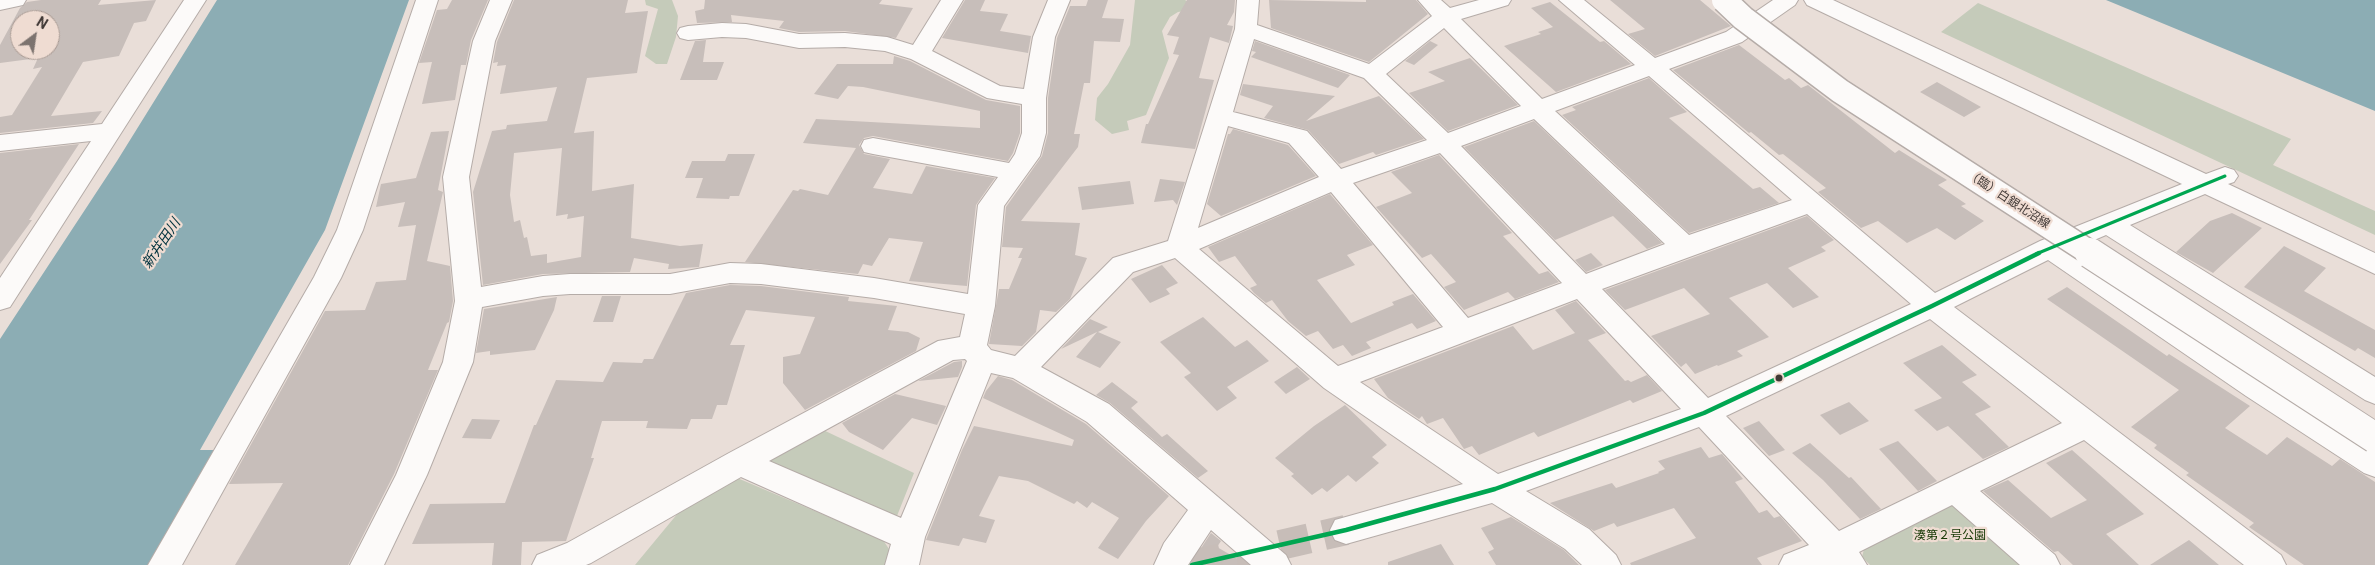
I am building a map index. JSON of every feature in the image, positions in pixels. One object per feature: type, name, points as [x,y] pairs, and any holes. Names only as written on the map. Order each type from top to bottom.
[{"type":"street","points":[[0,3],[15,0]]},
{"type":"street","points":[[0,300],[195,0]]},
{"type":"street","points":[[165,565],[327,278],[350,230],[427,0]]},
{"type":"street","points":[[367,565],[411,476],[458,362],[469,300],[456,177],[484,41],[501,0]]},
{"type":"street","points":[[919,54],[952,0]]},
{"type":"street","points":[[740,462],[906,551],[977,353],[991,205],[1027,156],[1034,133],[1034,98],[1044,37],[1059,0]]},
{"type":"street","points":[[1179,247],[1246,29],[1248,0]]},
{"type":"street","points":[[1372,73],[1438,8],[1471,10],[1500,0]]},
{"type":"street","points":[[1570,0],[1651,66],[1932,306],[2085,426],[2269,565]]},
{"type":"street","name":"（臨）白銀北沼線","points":[[1724,0],[1743,18],[1840,91],[2375,438]]},
{"type":"street","name":"（臨）白銀北沼線","points":[[1750,0],[1854,81],[2375,417]]},
{"type":"street","points":[[1021,369],[1123,265],[1179,247],[1336,180],[1538,110],[1651,66],[1734,37],[1787,0]]},
{"type":"street","points":[[1815,0],[2214,181],[2375,247]]},
{"type":"street","points":[[1848,0],[2214,181],[2375,264]]},
{"type":"street","points":[[1438,8],[1538,110],[1685,247]]},
{"type":"street","points":[[1246,29],[1372,73],[1444,143],[1842,557]]},
{"type":"street","points":[[688,33],[722,30],[746,31],[800,40],[845,40],[887,44],[919,54],[995,93],[1034,98]]},
{"type":"street","points":[[1220,116],[1298,137],[1463,331]]},
{"type":"street","points":[[0,143],[110,131]]},
{"type":"street","points":[[873,146],[1014,172]]},
{"type":"street","points":[[1346,530],[1496,489],[1704,413],[1932,306],[2049,248],[2214,181]]},
{"type":"street","points":[[1334,380],[1685,247],[1811,203]]},
{"type":"street","points":[[2107,224],[2375,392]]},
{"type":"street","points":[[1179,247],[1334,380],[1496,489],[1577,539],[1604,565]]},
{"type":"street","points":[[2049,248],[2256,388],[2375,464]]},
{"type":"street","points":[[469,300],[491,294],[543,286],[570,284],[670,284],[730,273],[761,274],[874,288],[981,306]]},
{"type":"street","points":[[549,565],[578,553],[948,349],[977,353],[1021,369],[1098,412],[1274,565]]},
{"type":"street","points":[[1796,565],[1842,557],[1955,488],[2085,426]]},
{"type":"street","points":[[1955,488],[2043,565]]},
{"type":"street","points":[[1171,565],[1176,553],[1208,508]]},
{"type":"green space","points":[[645,0],[672,0],[678,16],[676,37],[667,64],[656,64],[645,56],[658,9],[646,5]]},
{"type":"green space","points":[[1135,0],[1185,0],[1194,6],[1191,10],[1178,12],[1170,17],[1162,31],[1169,58],[1146,115],[1127,121],[1129,130],[1112,134],[1095,120],[1097,98],[1108,84],[1130,45]]},
{"type":"green space","points":[[1978,3],[2291,139],[2273,165],[2375,211],[2375,235],[1941,32]]},
{"type":"green space","points":[[819,428],[914,473],[895,521],[758,461]]},
{"type":"green space","points":[[735,477],[883,540],[893,555],[887,565],[635,565],[683,507]]},
{"type":"green space","name":"湊第２号公園","points":[[1948,504],[1964,508],[2029,565],[1870,565],[1862,557],[1865,545]]},
{"type":"water","name":"新井田川","points":[[217,0],[409,0],[325,230],[200,450],[214,450],[151,565],[0,565],[0,339],[117,161]]},
{"type":"water","points":[[2106,0],[2375,0],[2375,111]]},
{"type":"building","points":[[41,0],[101,0],[98,5],[156,0],[146,21],[134,23],[119,56],[83,62],[51,116],[102,111],[93,123],[0,133],[0,117],[12,115],[42,67],[33,69],[37,60],[60,60],[60,10],[19,10],[27,2]]},
{"type":"building","points":[[452,0],[488,0],[471,40],[466,65],[461,65],[455,100],[422,104],[432,62],[419,63],[437,10],[447,9]]},
{"type":"building","points":[[514,0],[628,0],[625,13],[648,11],[637,73],[587,78],[574,133],[594,131],[592,191],[634,184],[631,238],[680,246],[703,244],[699,267],[668,269],[669,264],[634,258],[630,272],[543,274],[483,285],[473,192],[492,131],[506,129],[507,125],[547,121],[557,87],[500,94],[506,65],[497,66],[498,62],[493,63],[497,42]],"holes":[[[562,148],[556,216],[568,214],[567,219],[584,216],[581,257],[547,263],[547,254],[531,256],[527,237],[524,238],[520,220],[514,222],[510,195],[514,153]]]},
{"type":"building","points":[[705,0],[882,0],[879,4],[913,8],[896,38],[845,31],[799,32],[779,28],[784,21],[731,15],[732,22],[697,23],[695,11],[704,9]]},
{"type":"building","points":[[965,0],[985,0],[980,11],[1008,14],[1000,31],[1031,36],[1028,53],[942,38]]},
{"type":"building","points":[[1088,0],[1108,0],[1102,18],[1124,19],[1120,42],[1094,41],[1090,83],[1084,83],[1074,134],[1080,134],[1078,147],[1021,221],[1080,223],[1075,255],[1087,258],[1070,299],[1056,312],[1040,310],[1036,332],[1022,346],[989,344],[999,289],[1009,289],[1022,258],[1018,258],[1023,248],[1002,247],[1006,207],[1042,156],[1048,133],[1048,98],[1057,38],[1070,6],[1086,6]]},
{"type":"building","points":[[1187,0],[1235,0],[1234,12],[1227,25],[1233,26],[1229,43],[1210,37],[1199,78],[1214,80],[1195,149],[1141,143],[1146,124],[1148,124],[1179,55],[1173,54],[1179,37],[1167,35]]},
{"type":"building","points":[[1269,0],[1366,2],[1366,0],[1416,0],[1428,14],[1369,62],[1271,28]]},
{"type":"building","points":[[1610,0],[1700,0],[1731,26],[1655,56],[1628,34],[1645,29]]},
{"type":"building","points":[[1550,2],[1600,42],[1604,41],[1631,64],[1556,92],[1504,46],[1541,34],[1538,32],[1553,27],[1531,8]]},
{"type":"building","points":[[10,26],[10,60],[23,60],[0,63],[0,45]]},
{"type":"building","points":[[706,40],[703,62],[724,62],[717,80],[680,80],[695,41]]},
{"type":"building","points":[[1255,41],[1350,75],[1338,88],[1251,57],[1256,52],[1252,51]]},
{"type":"building","points":[[1430,41],[1438,45],[1414,65],[1405,61]]},
{"type":"building","points":[[1739,45],[1785,80],[1789,78],[1801,88],[1808,85],[1895,153],[1899,150],[1947,180],[1938,185],[1966,204],[1961,206],[1984,221],[1955,240],[1937,228],[1907,243],[1878,221],[1861,228],[1818,192],[1826,188],[1783,154],[1779,155],[1751,132],[1749,133],[1673,70]]},
{"type":"building","points":[[894,56],[910,61],[986,100],[1020,106],[1020,133],[1008,161],[873,136],[864,138],[859,145],[864,154],[890,159],[873,188],[912,194],[926,166],[995,178],[976,205],[967,286],[909,281],[923,242],[889,238],[872,266],[863,264],[858,274],[745,262],[793,190],[798,191],[800,189],[828,195],[856,148],[803,143],[816,119],[980,128],[980,111],[863,87],[848,86],[838,99],[814,94],[837,64],[893,64]]},
{"type":"building","points":[[1470,58],[1518,105],[1448,131],[1409,93],[1445,81],[1428,72]]},
{"type":"building","points":[[1649,78],[1687,112],[1669,118],[1753,189],[1760,187],[1779,203],[1689,233],[1562,115],[1576,110],[1572,107]]},
{"type":"building","points":[[1937,82],[1981,107],[1964,117],[1920,92]]},
{"type":"building","points":[[1243,84],[1335,96],[1306,121],[1379,96],[1424,139],[1376,155],[1373,152],[1339,164],[1308,130],[1264,118],[1273,106],[1240,95]]},
{"type":"building","points":[[1534,121],[1662,243],[1647,249],[1613,216],[1555,240],[1464,147]]},
{"type":"building","points":[[1233,129],[1288,145],[1316,176],[1221,216],[1207,204],[1228,134]]},
{"type":"building","points":[[449,131],[438,190],[443,192],[427,261],[450,266],[453,301],[449,322],[428,370],[438,370],[394,474],[348,565],[235,565],[283,483],[229,484],[325,311],[365,310],[376,282],[406,280],[416,225],[398,227],[405,202],[376,207],[381,184],[416,178],[431,132]]},
{"type":"building","points":[[79,144],[29,220],[32,220],[0,264],[0,153]]},
{"type":"building","points":[[728,154],[755,154],[739,196],[730,196],[729,199],[696,198],[703,178],[685,178],[692,161],[725,161]]},
{"type":"building","points":[[1439,155],[1512,233],[1503,236],[1539,274],[1548,271],[1559,282],[1515,299],[1508,292],[1464,310],[1444,287],[1456,282],[1431,254],[1422,258],[1376,207],[1412,193],[1391,172]]},
{"type":"building","points":[[1160,179],[1185,182],[1177,205],[1173,200],[1154,202]]},
{"type":"building","points":[[1130,181],[1134,204],[1082,210],[1078,187]]},
{"type":"building","points":[[1330,194],[1373,245],[1347,255],[1355,265],[1317,280],[1351,323],[1394,305],[1392,302],[1413,294],[1436,321],[1417,329],[1412,323],[1366,342],[1371,348],[1352,356],[1343,345],[1333,349],[1318,331],[1306,336],[1288,321],[1272,300],[1266,303],[1254,293],[1250,288],[1257,285],[1235,256],[1219,262],[1208,247]]},
{"type":"building","points":[[2232,213],[2262,228],[2213,273],[2176,252],[2210,221]]},
{"type":"building","points":[[1807,216],[1834,240],[1821,247],[1826,251],[1788,268],[1819,297],[1793,308],[1767,283],[1729,298],[1769,337],[1737,351],[1743,356],[1718,366],[1695,374],[1686,363],[1681,367],[1651,336],[1710,314],[1684,288],[1625,310],[1605,290]]},
{"type":"building","points":[[2284,246],[2326,268],[2304,291],[2375,330],[2375,358],[2358,348],[2355,351],[2244,287]]},
{"type":"building","points":[[1591,253],[1603,265],[1586,272],[1575,260]]},
{"type":"building","points":[[1162,265],[1178,283],[1166,289],[1170,294],[1150,303],[1131,279]]},
{"type":"building","points":[[730,285],[761,286],[849,297],[848,301],[897,306],[888,330],[908,332],[920,338],[916,351],[805,410],[783,383],[783,357],[800,354],[815,317],[746,310],[730,345],[745,345],[727,405],[717,405],[712,419],[691,419],[687,429],[646,428],[648,421],[602,421],[591,458],[594,458],[566,541],[522,542],[521,565],[492,565],[494,543],[412,544],[430,504],[505,503],[534,425],[536,425],[556,380],[603,382],[613,362],[642,363],[644,359],[653,359],[686,293]]},
{"type":"building","points":[[2067,287],[2167,356],[2169,354],[2250,406],[2225,428],[2267,455],[2287,437],[2332,466],[2340,459],[2375,482],[2375,565],[2304,565],[2249,527],[2254,523],[2186,475],[2189,473],[2154,448],[2157,445],[2131,427],[2179,390],[2047,299]]},
{"type":"building","points":[[602,296],[621,296],[613,322],[593,322]]},
{"type":"building","points":[[557,297],[554,310],[535,350],[490,355],[490,351],[476,353],[484,309]]},
{"type":"building","points":[[1576,301],[1606,333],[1588,340],[1625,381],[1631,382],[1647,375],[1662,391],[1633,403],[1630,400],[1538,437],[1534,432],[1479,455],[1472,446],[1464,449],[1443,418],[1427,424],[1422,416],[1419,419],[1388,398],[1374,379],[1513,326],[1533,350],[1575,333],[1555,310]]},
{"type":"building","points":[[1203,317],[1235,347],[1247,340],[1269,361],[1227,387],[1237,398],[1217,411],[1184,377],[1191,373],[1160,342]]},
{"type":"building","points":[[1090,319],[1108,327],[1098,332],[1121,342],[1100,368],[1076,357],[1097,332],[1061,349]]},
{"type":"building","points":[[1942,345],[1977,375],[1962,382],[1991,407],[1975,414],[2009,447],[1983,459],[1948,426],[1937,431],[1914,410],[1942,398],[1903,363]]},
{"type":"building","points":[[962,361],[958,377],[918,381],[954,362]]},
{"type":"building","points":[[1297,367],[1310,379],[1286,394],[1274,382]]},
{"type":"building","points":[[998,376],[1012,380],[1086,424],[1169,496],[1146,521],[1118,559],[1098,548],[1119,518],[1092,502],[1087,508],[1077,501],[1074,504],[1028,481],[999,476],[979,516],[995,520],[986,543],[963,538],[959,546],[926,540],[962,450],[974,426],[1072,446],[1074,440],[983,398]]},
{"type":"building","points":[[1112,382],[1138,402],[1131,408],[1162,437],[1167,434],[1208,471],[1198,478],[1110,403],[1096,395]]},
{"type":"building","points":[[895,394],[946,406],[937,425],[912,418],[883,450],[849,432],[842,423]]},
{"type":"building","points":[[1849,402],[1869,421],[1840,435],[1820,415]]},
{"type":"building","points":[[1345,405],[1387,445],[1372,457],[1379,463],[1356,482],[1348,475],[1327,492],[1322,488],[1312,495],[1291,476],[1294,474],[1275,458],[1314,426]]},
{"type":"building","points":[[472,419],[500,420],[491,439],[462,438]]},
{"type":"building","points":[[1759,421],[1785,450],[1769,456],[1743,428]]},
{"type":"building","points":[[1898,441],[1937,481],[1918,491],[1879,449]]},
{"type":"building","points":[[1810,443],[1849,478],[1851,477],[1881,509],[1860,519],[1823,480],[1792,453]]},
{"type":"building","points":[[1701,447],[1709,458],[1722,454],[1743,479],[1735,482],[1759,513],[1767,510],[1774,518],[1780,516],[1802,541],[1757,558],[1762,565],[1631,565],[1630,563],[1696,538],[1674,508],[1617,527],[1614,523],[1594,531],[1550,503],[1612,483],[1616,488],[1659,473],[1665,469],[1658,461]]},
{"type":"building","points":[[2072,450],[2144,514],[2106,534],[2139,565],[2073,565],[2058,551],[2054,552],[1983,491],[2008,480],[2051,518],[2087,500],[2046,463]]},
{"type":"building","points":[[1511,517],[1564,550],[1579,565],[1496,565],[1488,552],[1494,549],[1481,528]]},
{"type":"building","points":[[1211,533],[1221,541],[1217,547],[1248,565],[1190,565]]},
{"type":"building","points":[[2189,540],[2219,565],[2150,565]]},
{"type":"building","points":[[1441,544],[1454,565],[1388,565],[1388,562]]},
{"type":"tunnel","points":[[1192,565],[1346,530]]},
{"type":"transit line","points":[[1192,565],[1346,530],[1495,489],[1704,413],[1932,306],[2049,248],[2225,176]]}]
